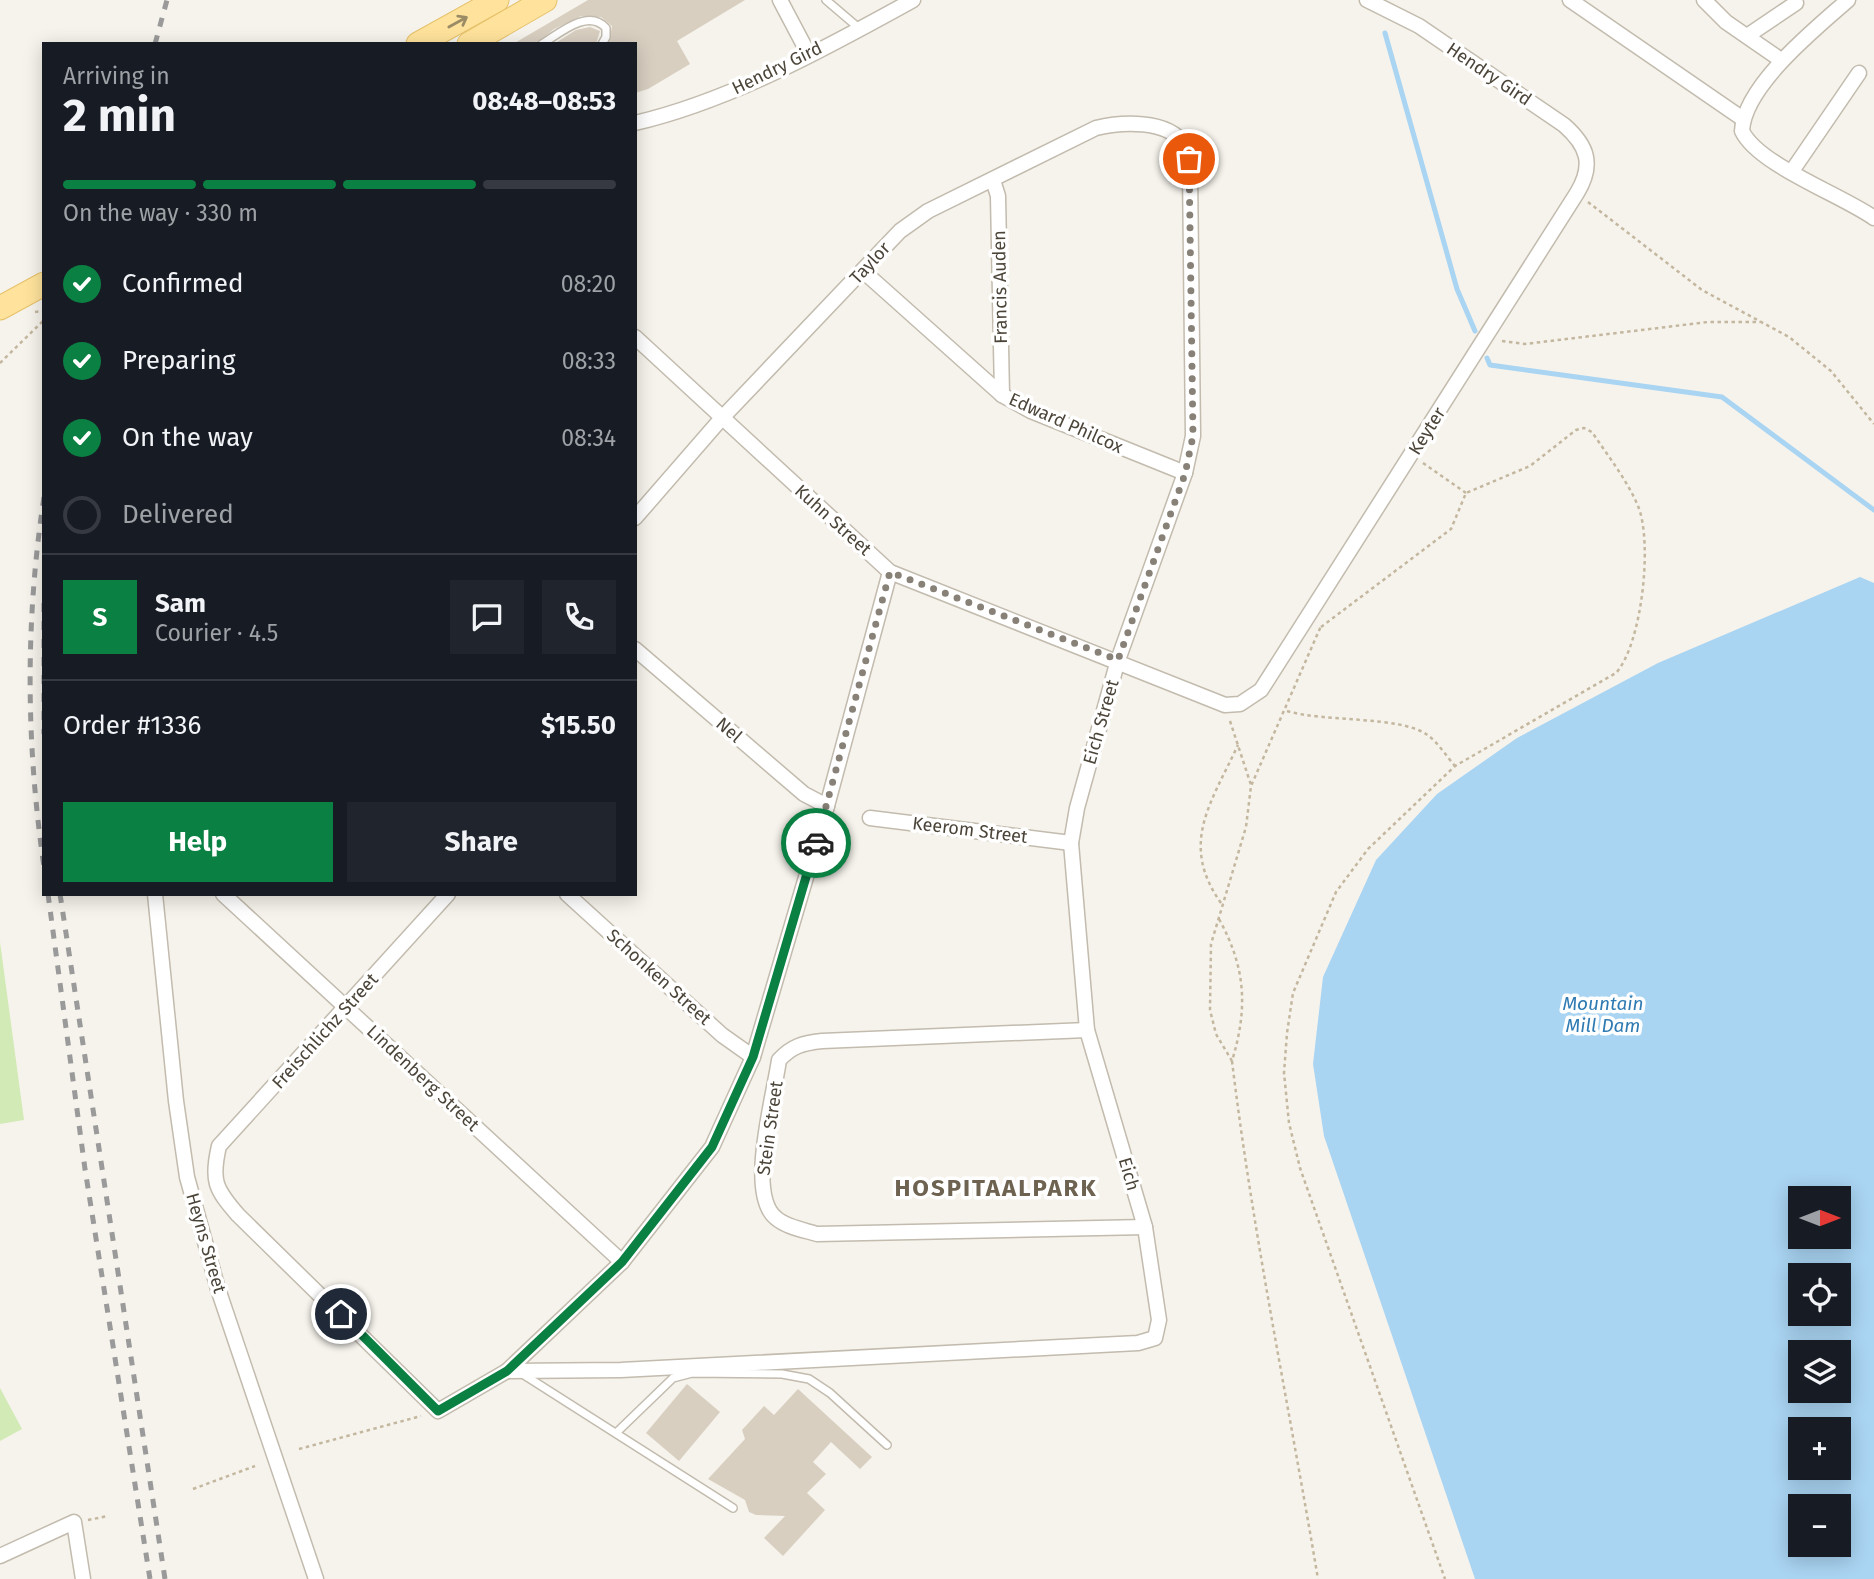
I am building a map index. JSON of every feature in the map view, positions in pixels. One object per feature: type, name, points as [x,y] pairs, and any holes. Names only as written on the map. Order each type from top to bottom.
[{"type":"main road","points":[[422,42],[496,0]]},
{"type":"main road","points":[[472,42],[545,0]]},
{"type":"main road","points":[[0,308],[42,285]]},
{"type":"street","points":[[780,0],[808,53]]},
{"type":"street","name":"Hendry Gird","points":[[637,122],[720,96],[860,29],[913,0]]},
{"type":"street","name":"Hendry Gird","points":[[1367,0],[1419,26],[1564,125],[1583,144],[1588,169]]},
{"type":"street","points":[[1570,0],[1743,119]]},
{"type":"street","points":[[1704,0],[1726,22],[1781,60]]},
{"type":"street","points":[[1848,0],[1781,60],[1743,119],[1742,131],[1746,140],[1792,171],[1874,218]]},
{"type":"street","points":[[1747,36],[1796,3]]},
{"type":"street","points":[[1792,171],[1859,73]]},
{"type":"street","name":"Taylor","points":[[637,515],[721,419],[900,231],[928,211],[1096,128],[1116,123],[1139,124],[1175,134]]},
{"type":"street","name":"Eich Street","points":[[1087,1030],[1071,843],[1077,808],[1118,660],[1185,474],[1193,436],[1190,170],[1185,145],[1175,134]]},
{"type":"street","name":"Keyter","points":[[1225,705],[1240,704],[1261,690],[1577,193],[1588,169]]},
{"type":"street","name":"Francis Auden","points":[[993,180],[998,196],[1002,394]]},
{"type":"street","name":"Edward Philcox","points":[[863,271],[1002,394],[1031,411],[1185,474]]},
{"type":"street","name":"Kuhn Street","points":[[637,339],[890,572],[1118,660],[1225,705]]},
{"type":"street","points":[[438,1411],[512,1371],[622,1262],[712,1147],[753,1057],[827,806],[890,572]]},
{"type":"street","name":"Nel","points":[[637,651],[804,794],[827,806]]},
{"type":"street","name":"Keerom Street","points":[[870,818],[1071,843]]},
{"type":"street","name":"Heyns Street","points":[[155,896],[173,1074],[187,1177],[218,1289],[316,1579]]},
{"type":"street","name":"Lindenberg Street","points":[[225,896],[622,1262]]},
{"type":"street","name":"Freischlichz Street","points":[[438,1411],[237,1215],[220,1195],[213,1173],[219,1146],[446,896]]},
{"type":"street","name":"Schonken Street","points":[[569,896],[722,1035],[753,1057]]},
{"type":"street","name":"Stein Street","points":[[1087,1030],[822,1041],[803,1043],[789,1049],[779,1060],[762,1173],[764,1203],[776,1219],[817,1234],[1145,1227]]},
{"type":"street","name":"Eich","points":[[512,1371],[621,1370],[1139,1343],[1155,1338],[1159,1320],[1145,1227],[1087,1030]]},
{"type":"street","points":[[0,1556],[74,1522],[83,1579]]},
{"type":"lane","points":[[826,0],[860,29]]},
{"type":"lane","points":[[545,42],[583,20],[594,20],[606,28],[607,37],[603,42]]},
{"type":"lane","points":[[512,1371],[733,1508]]},
{"type":"lane","points":[[616,1433],[678,1375],[782,1374],[816,1382],[887,1444]]},
{"type":"path","points":[[1577,193],[1702,289],[1789,337],[1831,371],[1874,424]]},
{"type":"path","points":[[0,363],[42,322]]},
{"type":"path","points":[[1485,338],[1525,344],[1708,322],[1761,322]]},
{"type":"path","points":[[1321,627],[1451,529],[1466,493],[1530,466],[1576,430],[1588,430],[1625,482],[1639,508],[1643,537],[1642,584],[1632,643],[1625,662],[1616,673],[1455,766],[1368,849],[1336,892],[1293,993],[1284,1073],[1289,1123],[1300,1168],[1445,1579]]},
{"type":"path","points":[[1411,454],[1466,493]]},
{"type":"path","points":[[1318,1579],[1287,1394],[1270,1323],[1264,1264],[1244,1162],[1232,1061],[1216,1034],[1210,1010],[1211,944],[1246,827],[1251,786],[1321,627],[1327,587]]},
{"type":"path","points":[[1225,705],[1251,786]]},
{"type":"path","points":[[1286,710],[1308,718],[1353,719],[1426,733],[1455,766]]},
{"type":"path","points":[[1223,905],[1207,882],[1200,860],[1204,816],[1238,745]]},
{"type":"path","points":[[1219,919],[1236,950],[1242,982],[1240,1036],[1232,1061]]},
{"type":"path","points":[[299,1449],[438,1411]]},
{"type":"path","points":[[193,1489],[256,1466]]},
{"type":"path","points":[[74,1522],[108,1516]]},
{"type":"green space","points":[[0,942],[24,1120],[0,1124]]},
{"type":"green space","points":[[0,1388],[22,1429],[0,1441]]},
{"type":"water","name":"Mountain Mill Dam","points":[[1860,577],[1874,583],[1874,1579],[1475,1579],[1324,1136],[1313,1064],[1323,977],[1376,860],[1437,794],[1517,738],[1658,663]]},
{"type":"building","points":[[588,0],[745,0],[677,41],[690,64],[648,89],[637,92],[637,42],[609,42],[612,26],[601,17],[581,16],[554,29],[538,42],[516,42]]},
{"type":"building","points":[[590,27],[600,31],[597,42],[557,42],[576,30]]},
{"type":"building","points":[[687,1384],[720,1412],[679,1461],[646,1433]]},
{"type":"building","points":[[798,1389],[872,1457],[860,1469],[831,1442],[813,1462],[826,1474],[807,1493],[825,1510],[783,1556],[764,1538],[785,1516],[756,1515],[749,1512],[745,1500],[708,1479],[745,1439],[742,1430],[764,1406],[774,1415]]},
{"type":"waterway","points":[[1385,33],[1457,289],[1475,331]]},
{"type":"waterway","points":[[1487,358],[1490,365],[1722,397],[1874,510]]},
{"type":"railway","points":[[156,42],[167,0]]},
{"type":"railway","points":[[42,512],[33,590],[30,682],[34,775],[42,852]]},
{"type":"railway","points":[[48,896],[85,1169],[150,1579]]},
{"type":"railway","points":[[60,896],[165,1579]]},
{"type":"way so far","points":[[816,843],[890,572],[1118,660],[1185,474],[1193,436],[1189,159]]},
{"type":"district","name":"HOSPITAALPARK","points":[[996,1188]]},
{"type":"route","points":[[341,1314],[438,1411],[507,1371],[622,1262],[672,1202],[712,1147],[728,1117],[753,1057],[816,843]]}]
